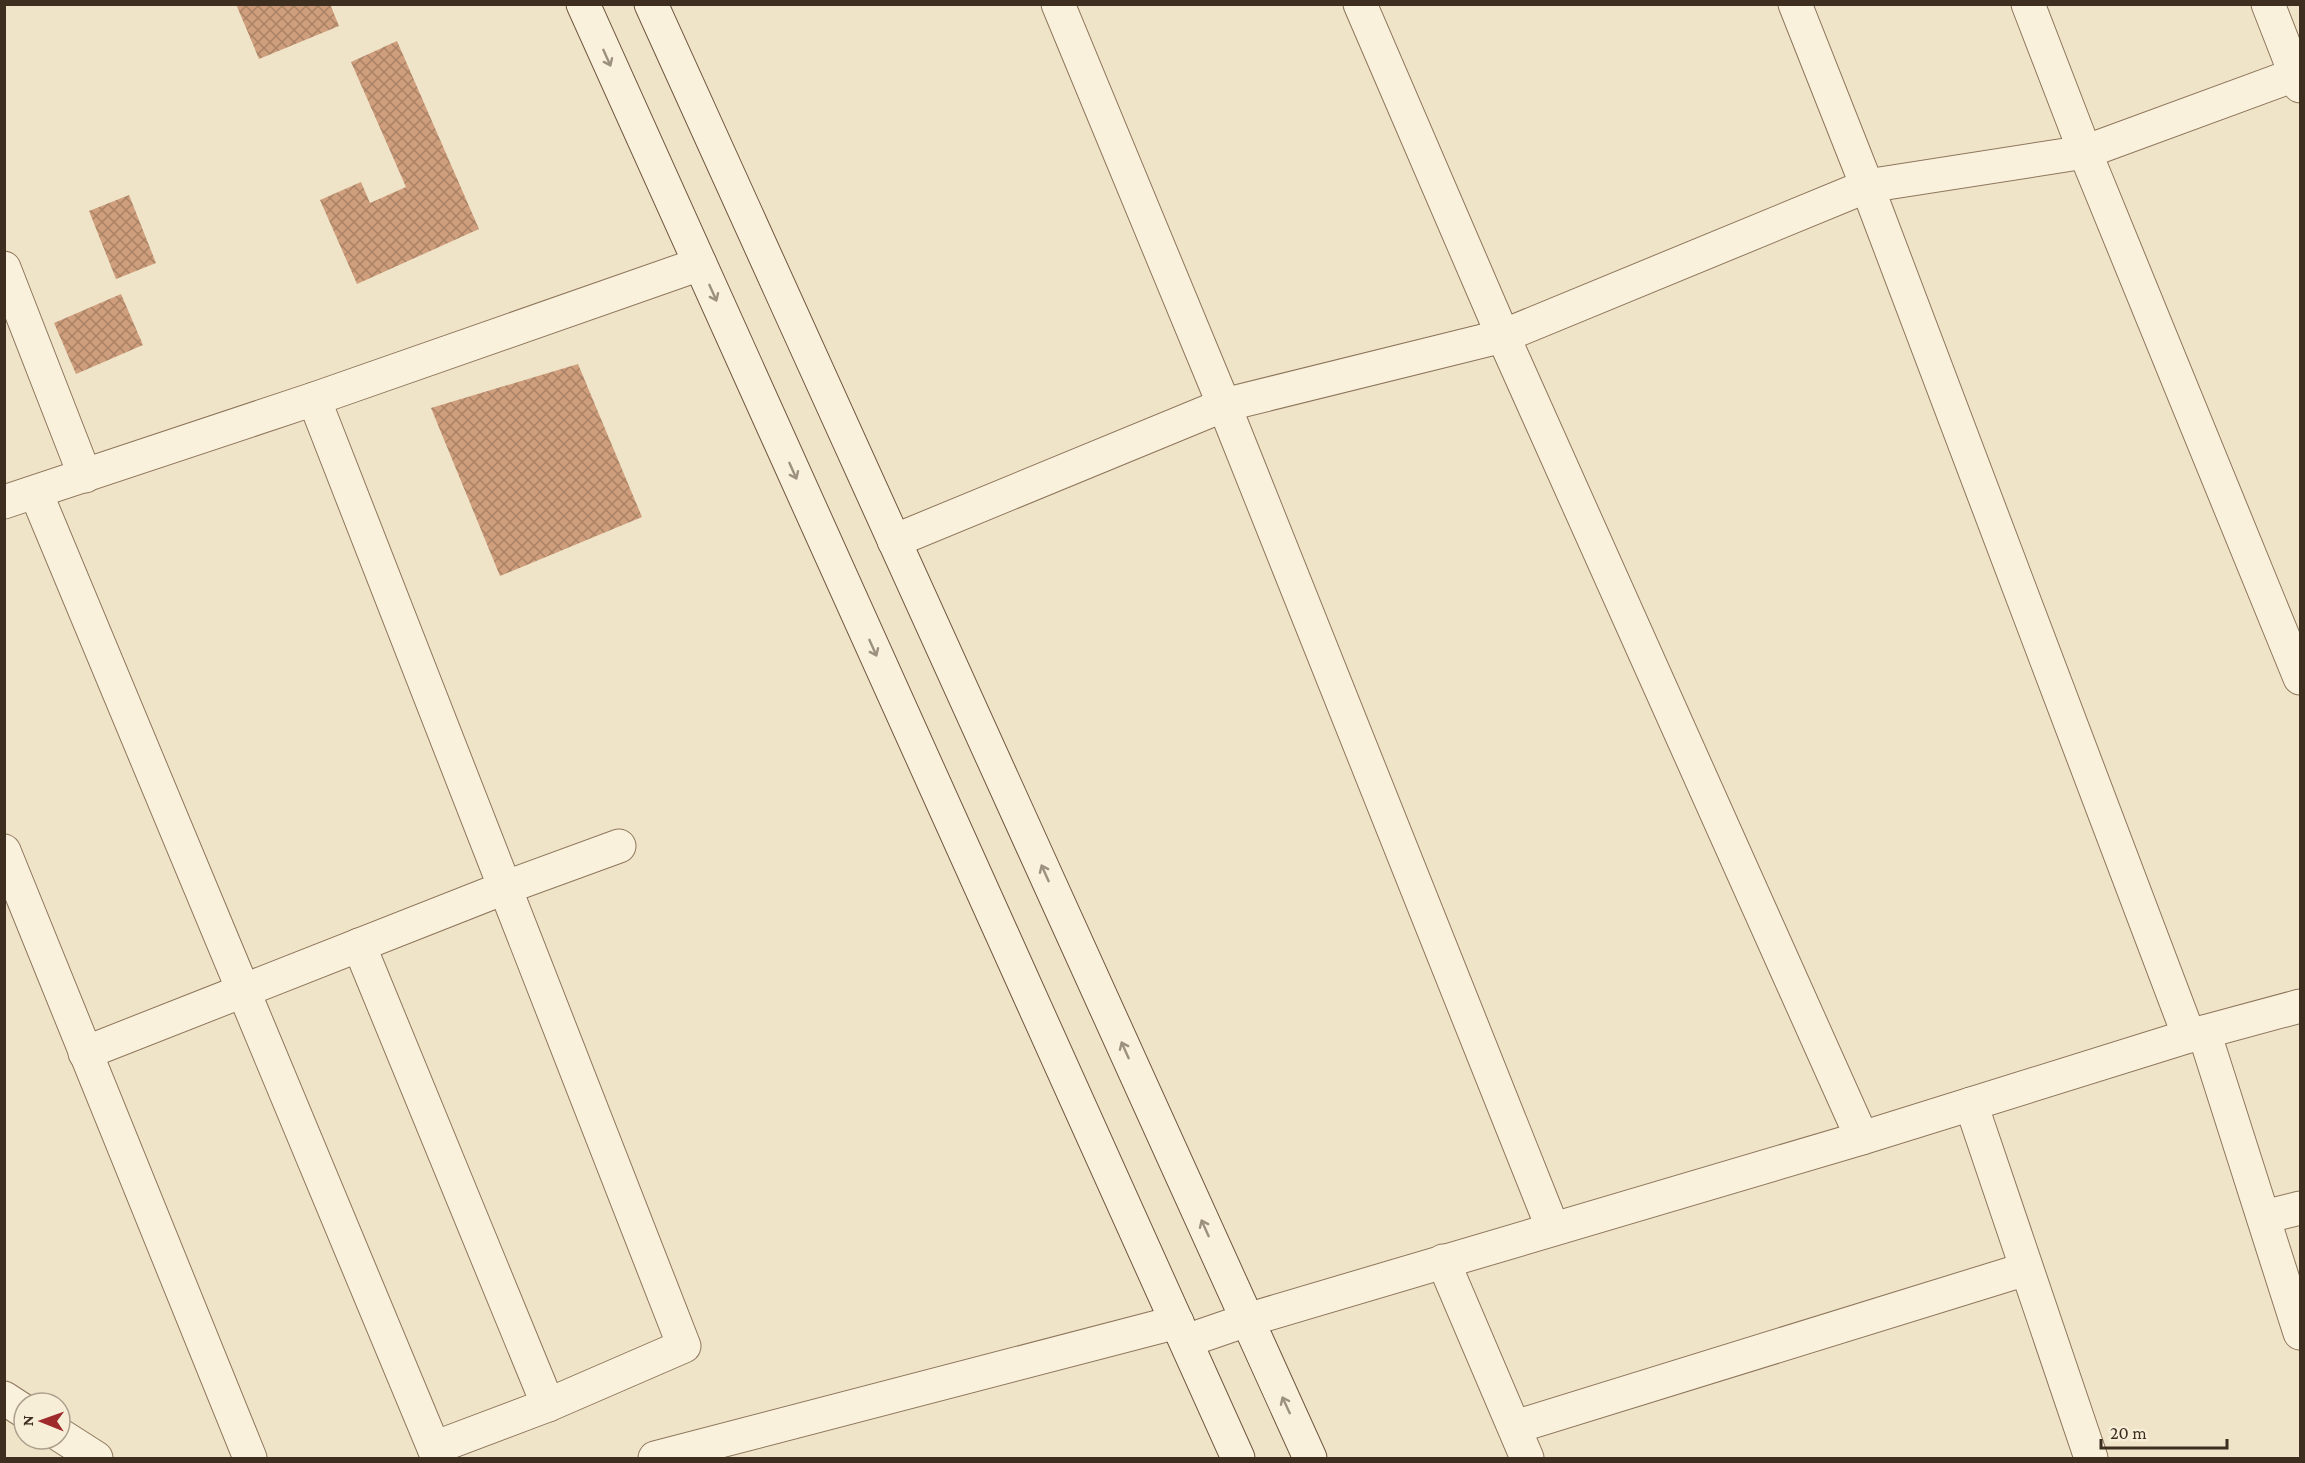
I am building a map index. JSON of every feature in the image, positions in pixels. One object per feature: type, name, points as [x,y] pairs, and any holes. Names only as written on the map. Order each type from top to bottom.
[{"type":"street","points":[[583,4],[1238,1458]]},
{"type":"street","points":[[651,4],[1310,1458]]},
{"type":"street","points":[[1058,4],[1224,405],[1553,1229]]},
{"type":"street","points":[[1360,4],[1503,336],[1862,1138]]},
{"type":"street","points":[[1795,4],[2197,1034],[2264,1217],[2301,1333]]},
{"type":"street","points":[[2028,4],[2085,152],[2301,678]]},
{"type":"street","points":[[894,541],[1224,405],[1503,336],[1867,186],[2085,152],[2299,78],[2268,4]]},
{"type":"street","points":[[4,502],[314,399],[700,264]]},
{"type":"street","points":[[4,268],[85,476]]},
{"type":"street","points":[[36,493],[436,1453],[684,1346],[314,399]]},
{"type":"street","points":[[85,1053],[504,888],[619,846]]},
{"type":"street","points":[[4,851],[250,1458]]},
{"type":"street","points":[[359,945],[548,1405]]},
{"type":"street","points":[[655,1458],[1182,1332],[1247,1320],[1862,1138],[2197,1034],[2301,1006]]},
{"type":"street","points":[[1971,1104],[2091,1458]]},
{"type":"street","points":[[2264,1217],[2301,1208]]},
{"type":"street","points":[[1443,1261],[1527,1458]]},
{"type":"street","points":[[1515,1427],[2026,1269]]},
{"type":"street","points":[[72,1443],[96,1458]]},
{"type":"building","points":[[236,4],[330,4],[339,26],[259,59]]},
{"type":"building","points":[[397,41],[479,229],[357,284],[320,200],[361,182],[370,203],[406,187],[351,62]]},
{"type":"building","points":[[129,195],[156,263],[116,279],[89,211]]},
{"type":"building","points":[[121,294],[143,345],[76,374],[54,323]]},
{"type":"building","points":[[578,364],[642,517],[500,576],[431,408]]}]
